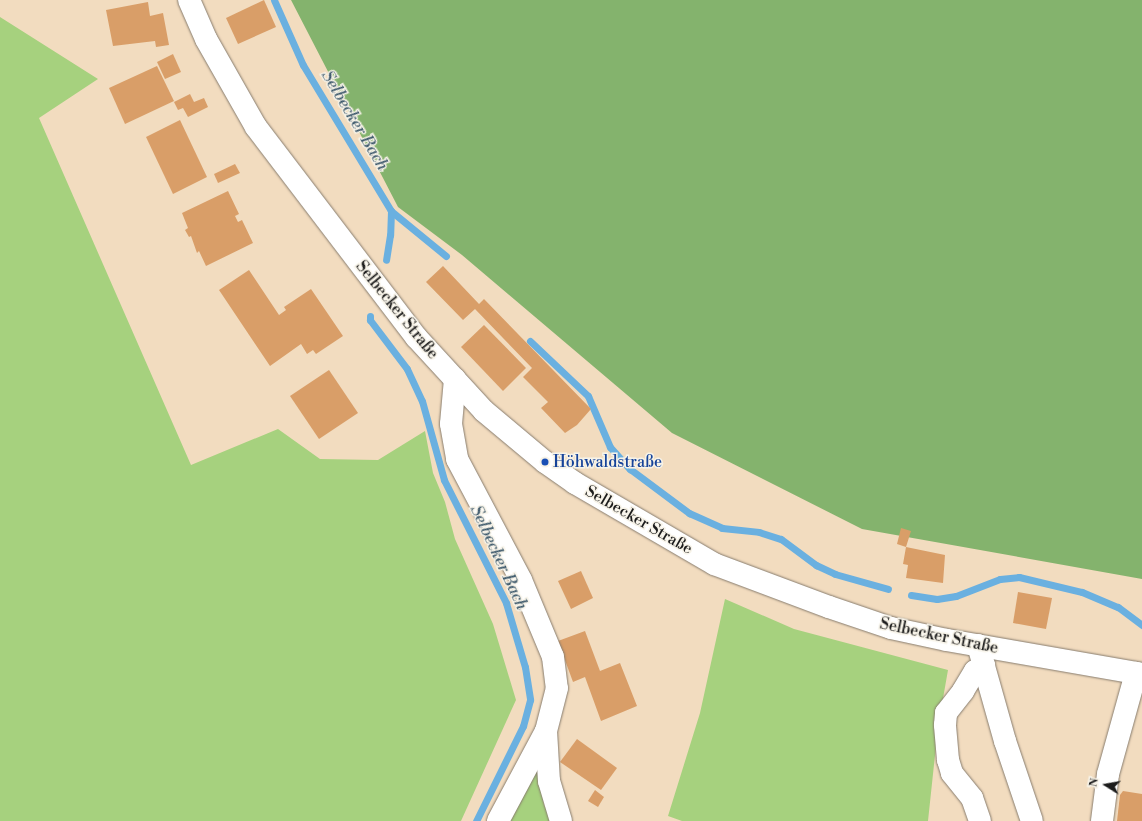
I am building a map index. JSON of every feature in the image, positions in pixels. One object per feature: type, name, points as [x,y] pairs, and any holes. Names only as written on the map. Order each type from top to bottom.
[{"type":"main road","name":"Selbecker Straße","points":[[188,0],[206,39],[238,97],[272,150],[416,337],[484,411],[545,462],[575,483],[714,564],[891,628],[981,655],[1139,674]]},
{"type":"main road","points":[[455,379],[451,424],[457,459],[521,580],[553,657],[557,688],[546,731],[498,821]]},
{"type":"main road","points":[[980,821],[972,798],[952,772],[948,760],[944,725],[946,713],[964,691],[975,671],[981,655]]},
{"type":"main road","points":[[981,655],[1005,741],[1032,821]]},
{"type":"main road","points":[[1102,821],[1108,774],[1139,674]]},
{"type":"main road","points":[[546,731],[549,781],[561,821]]},
{"type":"green space","points":[[291,0],[1142,0],[1142,579],[862,529],[672,433],[462,255],[398,207]]},
{"type":"green space","points":[[0,17],[98,79],[39,118],[191,465],[278,429],[320,459],[378,460],[425,431],[433,473],[445,502],[455,539],[493,624],[516,700],[461,821],[0,821]]},
{"type":"green space","points":[[725,599],[794,629],[948,670],[938,727],[928,821],[682,821],[668,816],[700,713]]},
{"type":"green space","points":[[536,764],[540,773],[544,805],[554,821],[506,821]]},
{"type":"building","points":[[264,0],[276,27],[238,44],[226,18]]},
{"type":"building","points":[[148,2],[150,16],[163,13],[169,45],[156,47],[155,41],[113,46],[106,10]]},
{"type":"building","points":[[173,54],[181,72],[165,79],[157,62]]},
{"type":"building","points":[[157,66],[174,101],[125,124],[109,88]]},
{"type":"building","points":[[190,94],[194,102],[204,98],[208,107],[188,117],[183,108],[178,110],[174,102]]},
{"type":"building","points":[[180,120],[207,177],[173,194],[146,137]]},
{"type":"building","points":[[235,164],[240,173],[218,183],[214,174]]},
{"type":"building","points":[[228,191],[239,214],[235,216],[238,222],[242,220],[253,243],[206,266],[199,251],[197,253],[191,236],[189,237],[185,230],[188,228],[182,213]]},
{"type":"building","points":[[443,266],[479,304],[484,299],[591,409],[577,425],[565,433],[541,408],[548,402],[523,377],[532,368],[475,309],[463,320],[426,282]]},
{"type":"building","points":[[249,270],[279,315],[286,310],[284,307],[311,289],[343,336],[316,354],[313,350],[307,354],[301,344],[270,366],[219,290]]},
{"type":"building","points":[[484,325],[526,368],[503,391],[461,347]]},
{"type":"building","points":[[329,370],[358,413],[319,439],[290,396]]},
{"type":"building","points":[[901,528],[911,531],[906,547],[897,544]]},
{"type":"building","points":[[906,547],[945,555],[943,583],[906,578],[908,565],[903,564]]},
{"type":"building","points":[[581,571],[593,598],[571,609],[558,581]]},
{"type":"building","points":[[1018,592],[1052,598],[1046,629],[1013,623]]},
{"type":"building","points":[[585,631],[600,671],[620,663],[637,706],[601,721],[585,677],[573,682],[558,641]]},
{"type":"building","points":[[577,739],[617,768],[601,790],[560,762]]},
{"type":"building","points":[[595,790],[604,797],[598,807],[588,801]]},
{"type":"building","points":[[1123,791],[1142,794],[1142,821],[1117,821],[1120,795]]},
{"type":"waterway","name":"Selbecker Bach","points":[[274,0],[303,65],[391,211],[390,235],[386,260]]},
{"type":"waterway","points":[[391,211],[446,256]]},
{"type":"waterway","name":"Selbecker Bach","points":[[370,316],[370,320],[407,369],[422,401],[444,480],[506,603],[525,667],[530,700],[523,726],[476,821]]},
{"type":"waterway","points":[[530,341],[588,396],[610,447],[630,469],[689,513],[722,528],[759,532],[781,539],[816,565],[835,574],[888,589]]},
{"type":"waterway","points":[[911,595],[937,599],[956,596],[1000,579],[1019,577],[1082,592],[1118,607],[1142,625]]},
{"type":"place","name":"Höhwaldstraße","points":[[545,462]]}]
